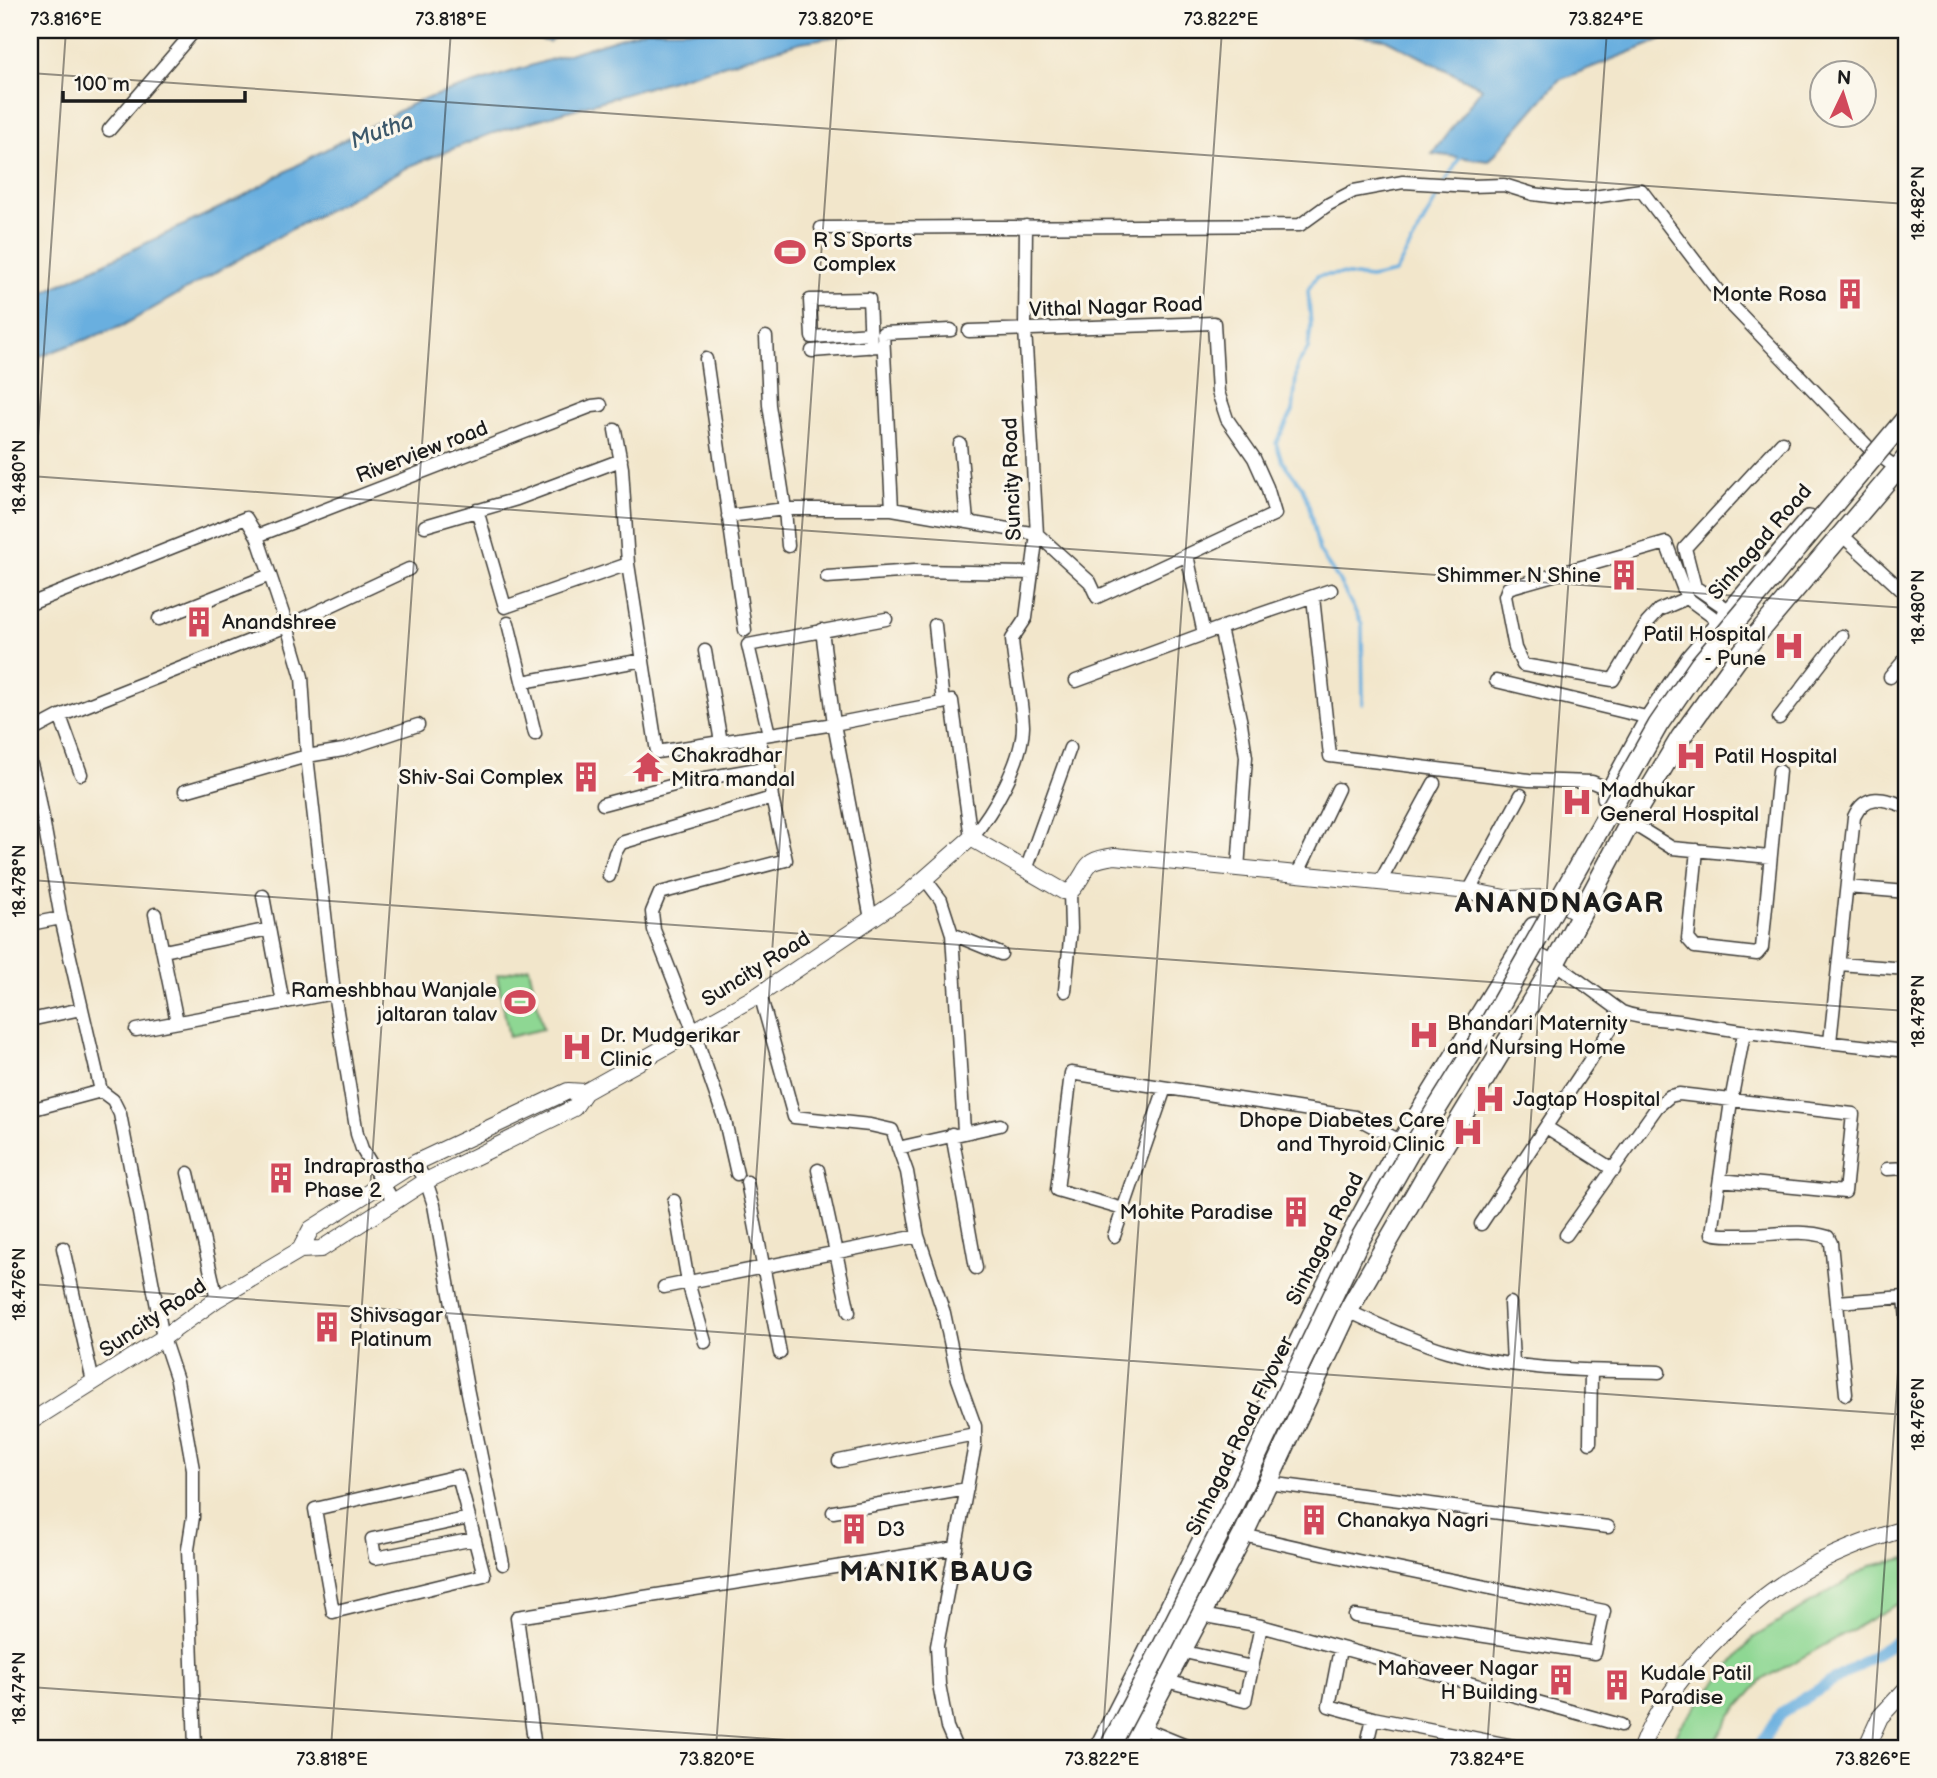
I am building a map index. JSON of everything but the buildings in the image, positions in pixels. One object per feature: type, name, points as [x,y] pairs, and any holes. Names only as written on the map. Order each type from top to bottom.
[{"type":"main road","name":"Sinhagad Road","points":[[1099,1748],[1348,1241],[1402,1142],[1552,898],[1650,718],[1690,659],[1907,405]]},
{"type":"main road","name":"Sinhagad Road Flyover","points":[[1109,1748],[1229,1514],[1359,1241],[1409,1153],[1493,1017],[1658,725],[1700,664],[1907,417]]},
{"type":"main road","name":"Sinhagad Road Flyover","points":[[1120,1748],[1256,1478],[1334,1307],[1416,1156],[1573,899],[1658,747],[1707,667],[1738,627],[1907,433]]},
{"type":"main road","points":[[1130,1748],[1243,1535],[1348,1311],[1431,1167],[1555,963],[1630,822],[1681,737],[1743,651],[1904,467]]},
{"type":"street","points":[[109,130],[195,30]]},
{"type":"street","points":[[821,228],[1300,225],[1329,204],[1354,191],[1403,182],[1471,186],[1504,184],[1533,194],[1564,198],[1587,198],[1641,190],[1718,291],[1870,449],[1904,467]]},
{"type":"street","name":"Suncity Road","points":[[300,1250],[321,1250],[426,1181],[574,1108],[585,1092],[760,994],[905,897],[983,824],[1016,763],[1023,729],[1012,639],[1026,618],[1037,534],[1025,329],[1026,226]]},
{"type":"street","points":[[875,342],[812,337],[810,300],[869,299],[875,342],[892,509]]},
{"type":"street","name":"Vithal Nagar Road","points":[[969,331],[1214,323],[1218,392],[1227,419],[1254,458],[1275,514],[1186,555]]},
{"type":"street","points":[[821,336],[817,350],[875,342],[883,333],[951,330]]},
{"type":"street","points":[[766,337],[769,405],[788,546]]},
{"type":"street","points":[[706,359],[746,630]]},
{"type":"street","name":"Riverview road","points":[[257,536],[601,405]]},
{"type":"street","points":[[615,430],[621,460],[628,565],[657,752],[834,724],[952,701],[971,838],[1063,891],[1070,892]]},
{"type":"street","points":[[1725,617],[1695,587],[1685,548],[1782,442]]},
{"type":"street","points":[[960,444],[967,522]]},
{"type":"street","points":[[425,526],[517,499],[621,460]]},
{"type":"street","points":[[728,516],[785,509],[892,509],[1037,534],[1090,582],[1097,597],[1186,555],[1204,634]]},
{"type":"street","points":[[477,510],[505,607],[628,565]]},
{"type":"street","points":[[30,604],[246,518],[257,536],[302,677],[307,756],[334,993],[357,1134],[362,1149],[394,1202]]},
{"type":"street","points":[[1843,536],[1907,595]]},
{"type":"street","points":[[1687,598],[1659,610],[1647,623],[1613,680],[1523,665],[1515,648],[1505,596],[1508,588],[1666,543],[1687,598],[1725,617]]},
{"type":"street","points":[[30,732],[60,716],[287,626],[409,569]]},
{"type":"street","points":[[827,577],[914,571],[1032,573]]},
{"type":"street","points":[[159,619],[270,575]]},
{"type":"street","points":[[1076,681],[1331,590]]},
{"type":"street","points":[[1313,597],[1329,756],[1529,780],[1592,782],[1611,790]]},
{"type":"street","points":[[780,1353],[764,1268],[742,1178],[694,1032],[654,930],[652,912],[660,893],[786,860],[772,798],[748,645],[886,619]]},
{"type":"street","points":[[508,623],[535,734]]},
{"type":"street","points":[[935,625],[943,703]]},
{"type":"street","points":[[1220,628],[1246,757],[1238,869]]},
{"type":"street","points":[[822,629],[834,724],[871,919]]},
{"type":"street","points":[[1779,718],[1842,636]]},
{"type":"street","points":[[705,651],[721,742]]},
{"type":"street","points":[[1890,677],[1907,657]]},
{"type":"street","points":[[523,682],[643,660]]},
{"type":"street","points":[[1496,681],[1650,718]]},
{"type":"street","points":[[60,716],[81,774]]},
{"type":"street","points":[[185,791],[307,756],[343,750],[418,725]]},
{"type":"street","points":[[1026,870],[1070,748]]},
{"type":"street","points":[[30,761],[61,918],[101,1091],[113,1100],[120,1114],[163,1338],[177,1380],[193,1469],[193,1517],[188,1549],[195,1748]]},
{"type":"street","points":[[603,803],[689,781],[769,767]]},
{"type":"street","points":[[1697,850],[1689,942],[1695,947],[1753,955],[1762,948],[1779,771]]},
{"type":"street","points":[[1380,883],[1434,783]]},
{"type":"street","points":[[1297,875],[1338,789]]},
{"type":"street","points":[[1469,891],[1521,795]]},
{"type":"street","points":[[608,876],[621,843],[772,798]]},
{"type":"street","points":[[1830,1042],[1854,817],[1858,807],[1868,800],[1886,799],[1907,807]]},
{"type":"street","points":[[1630,822],[1672,848],[1770,857]]},
{"type":"street","points":[[1065,991],[1071,929],[1070,892],[1086,866],[1094,859],[1115,856],[1469,891],[1510,899],[1552,898],[1581,914]]},
{"type":"street","points":[[925,879],[941,900],[952,934],[958,1133],[976,1268]]},
{"type":"street","points":[[1847,887],[1907,892]]},
{"type":"street","points":[[263,895],[283,1003]]},
{"type":"street","points":[[155,914],[177,1022]]},
{"type":"street","points":[[30,924],[61,918]]},
{"type":"street","points":[[164,951],[269,929]]},
{"type":"street","points":[[952,934],[1001,954]]},
{"type":"street","points":[[1523,946],[1555,963],[1622,1012],[1634,1017],[1680,1021],[1744,1033],[1907,1051]]},
{"type":"street","points":[[1839,964],[1907,969]]},
{"type":"street","points":[[136,1030],[334,993]]},
{"type":"street","points":[[760,994],[794,1116],[892,1130],[907,1171],[918,1236],[944,1313],[958,1378],[975,1426],[967,1489],[937,1646],[937,1670],[947,1727],[956,1748]]},
{"type":"street","points":[[30,1020],[81,1009]]},
{"type":"street","points":[[1481,1224],[1622,1012]]},
{"type":"street","points":[[1744,1033],[1712,1233],[1771,1236],[1782,1233],[1815,1233],[1828,1237],[1831,1243],[1846,1394]]},
{"type":"street","points":[[1123,1209],[1057,1190],[1071,1073],[1356,1117],[1402,1142]]},
{"type":"street","points":[[1114,1236],[1164,1088]]},
{"type":"street","points":[[30,1110],[101,1091]]},
{"type":"street","name":"Suncity Road","points":[[30,1422],[163,1338],[217,1299],[300,1250],[312,1229],[415,1163],[568,1091],[585,1092]]},
{"type":"street","points":[[1566,1234],[1657,1107],[1670,1096],[1679,1094],[1853,1114],[1845,1192],[1720,1180]]},
{"type":"street","points":[[898,1148],[1000,1125]]},
{"type":"street","points":[[1546,1126],[1614,1170]]},
{"type":"street","points":[[415,1163],[426,1181],[434,1205],[503,1564]]},
{"type":"street","points":[[1887,1168],[1907,1168]]},
{"type":"street","points":[[818,1170],[849,1312]]},
{"type":"street","points":[[188,1173],[217,1299]]},
{"type":"street","points":[[674,1201],[688,1282],[705,1342]]},
{"type":"street","points":[[664,1287],[918,1236]]},
{"type":"street","points":[[63,1248],[93,1382]]},
{"type":"street","points":[[1837,1302],[1905,1297],[1907,1320]]},
{"type":"street","points":[[1510,1303],[1513,1363]]},
{"type":"street","points":[[1348,1311],[1449,1352],[1513,1363],[1591,1371],[1659,1372]]},
{"type":"street","points":[[1590,1443],[1591,1371]]},
{"type":"street","points":[[839,1461],[975,1434]]},
{"type":"street","points":[[458,1476],[472,1529],[484,1576],[332,1612],[315,1509],[458,1476]]},
{"type":"street","points":[[1268,1483],[1608,1528]]},
{"type":"street","points":[[833,1512],[967,1489]]},
{"type":"street","points":[[472,1529],[372,1539],[375,1558],[494,1524]]},
{"type":"street","points":[[1641,1748],[1663,1703],[1695,1662],[1738,1616],[1773,1588],[1815,1563],[1864,1541],[1907,1528]]},
{"type":"street","points":[[1243,1535],[1604,1611],[1595,1653],[1355,1616]]},
{"type":"street","points":[[535,1748],[517,1617],[956,1549]]},
{"type":"street","points":[[1201,1615],[1261,1626],[1620,1725]]},
{"type":"street","points":[[1166,1681],[1245,1700],[1261,1626]]},
{"type":"street","points":[[1340,1649],[1329,1706],[1373,1718],[1524,1748]]},
{"type":"street","points":[[1180,1651],[1252,1667]]},
{"type":"street","points":[[1866,1748],[1880,1717],[1907,1688]]},
{"type":"street","points":[[1366,1748],[1373,1718]]},
{"type":"street","points":[[1142,1728],[1191,1748]]},
{"type":"green space","name":"Rameshbhau Wanjale jaltaran talav","points":[[529,967],[543,1029],[509,1037],[497,975]]},
{"type":"green space","points":[[1907,1558],[1907,1599],[1762,1680],[1730,1716],[1712,1748],[1669,1748],[1679,1727],[1753,1638],[1871,1566]]},
{"type":"water","points":[[525,30],[564,30],[549,42],[532,37]]},
{"type":"water","name":"Mutha","points":[[645,30],[877,30],[801,42],[490,134],[410,166],[292,229],[122,326],[30,360],[30,299],[234,201],[418,101]]},
{"type":"water","points":[[1324,30],[1679,30],[1651,44],[1559,80],[1489,161],[1432,154],[1482,88],[1385,39]]},
{"type":"waterway","points":[[1363,704],[1362,624],[1319,551],[1302,487],[1282,461],[1276,443],[1293,411],[1297,366],[1308,349],[1311,325],[1308,290],[1317,276],[1340,274],[1370,278],[1395,273],[1461,155]]},
{"type":"waterway","points":[[1758,1748],[1781,1713],[1907,1635]]},
{"type":"place","name":"R S Sports Complex","points":[[790,252]]},
{"type":"place","name":"Monte Rosa","points":[[1850,294]]},
{"type":"place","name":"Shimmer N Shine","points":[[1624,575]]},
{"type":"place","name":"Anandshree","points":[[199,622]]},
{"type":"place","name":"Patil Hospital - Pune","points":[[1789,646]]},
{"type":"place","name":"Patil Hospital","points":[[1691,756]]},
{"type":"place","name":"Chakradhar Mitra mandal","points":[[648,767]]},
{"type":"place","name":"Shiv-Sai Complex","points":[[586,777]]},
{"type":"place","name":"Madhukar General Hospital","points":[[1577,802]]},
{"type":"place","name":"Rameshbhau Wanjale jaltaran talav","points":[[520,1002]]},
{"type":"place","name":"Bhandari Maternity and Nursing Home","points":[[1424,1035]]},
{"type":"place","name":"Dr. Mudgerikar Clinic","points":[[577,1047]]},
{"type":"place","name":"Jagtap Hospital","points":[[1490,1099]]},
{"type":"place","name":"Dhope Diabetes Care and Thyroid Clinic","points":[[1468,1132]]},
{"type":"place","name":"Indraprastha Phase 2","points":[[281,1178]]},
{"type":"place","name":"Mohite Paradise","points":[[1296,1212]]},
{"type":"place","name":"Shivsagar Platinum","points":[[327,1327]]},
{"type":"place","name":"Chanakya Nagri","points":[[1314,1520]]},
{"type":"place","name":"D3","points":[[854,1529]]},
{"type":"place","name":"Mahaveer Nagar H Building","points":[[1561,1680]]},
{"type":"place","name":"Kudale Patil Paradise","points":[[1617,1685]]},
{"type":"district","name":"ANANDNAGAR","points":[[1560,903]]},
{"type":"district","name":"MANIK BAUG","points":[[937,1572]]}]
